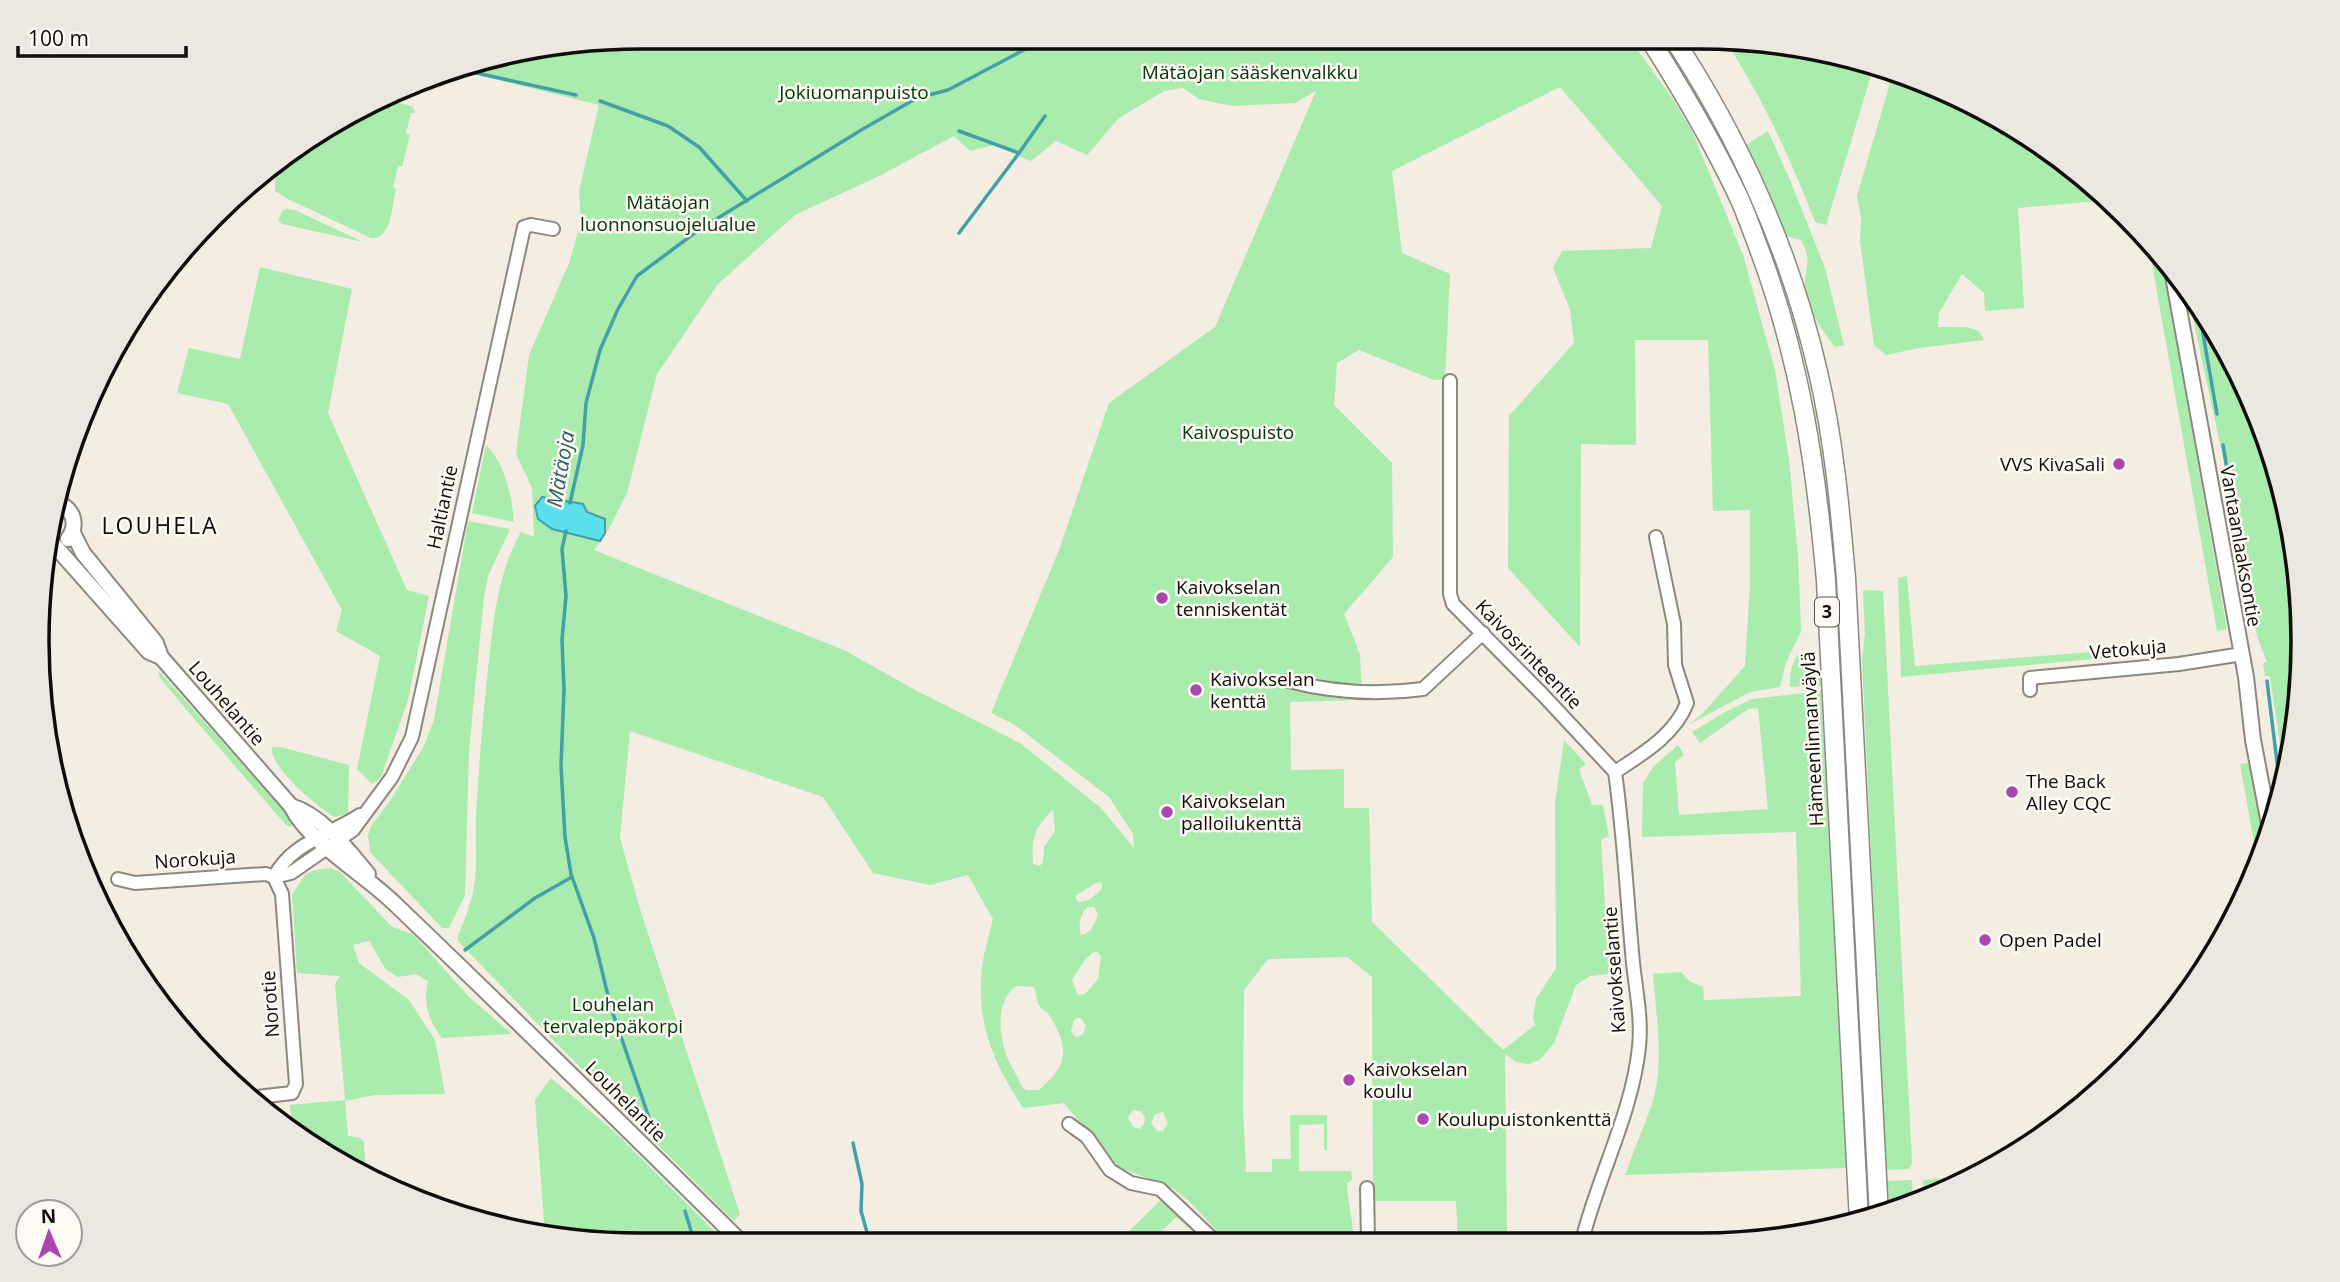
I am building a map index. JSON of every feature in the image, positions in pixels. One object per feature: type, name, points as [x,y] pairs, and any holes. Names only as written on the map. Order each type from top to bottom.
[{"type":"highway","name":"Hämeenlinnanväylä","points":[[1655,49],[1740,200],[1786,327],[1810,437],[1826,581],[1858,1211]]},
{"type":"highway","name":"3","points":[[1679,49],[1724,126],[1756,189],[1784,257],[1819,373],[1829,429],[1839,498],[1846,578],[1878,1205]]},
{"type":"main road","name":"Vantaanlaaksontie","points":[[2176,290],[2242,654],[2253,740],[2267,808]]},
{"type":"main road","name":"Louhelantie","points":[[64,508],[72,514],[75,526],[73,533],[83,553],[156,643],[161,657],[291,806],[297,818],[328,839],[732,1233]]},
{"type":"main road","points":[[57,544],[65,542],[73,533]]},
{"type":"main road","name":"Louhelantie","points":[[56,549],[149,652],[161,657]]},
{"type":"street","name":"Haltiantie","points":[[328,839],[353,830],[392,777],[412,737],[524,227],[531,225],[553,229]]},
{"type":"street","name":"Kaivosrinteentie","points":[[1450,381],[1450,594],[1453,604],[1615,772]]},
{"type":"street","points":[[1615,772],[1672,729],[1687,703],[1675,665],[1674,624],[1656,537]]},
{"type":"street","points":[[1288,681],[1351,691],[1423,689],[1483,634]]},
{"type":"street","name":"Vetokuja","points":[[2030,690],[2030,678],[2179,664],[2242,654]]},
{"type":"street","name":"Kaivokselantie","points":[[1584,1233],[1631,1094],[1639,1046],[1622,818],[1615,772]]},
{"type":"street","points":[[274,877],[283,862],[328,839]]},
{"type":"street","name":"Norokuja","points":[[118,879],[135,883],[265,874],[274,877]]},
{"type":"street","name":"Norotie","points":[[263,1096],[292,1093],[296,1084],[282,894],[274,877]]},
{"type":"street","points":[[1069,1124],[1087,1137],[1110,1170],[1131,1183],[1160,1189],[1206,1233]]},
{"type":"street","points":[[1367,1188],[1368,1233]]},
{"type":"green space","points":[[641,49],[1637,49],[1692,131],[1743,255],[1775,370],[1789,460],[1798,557],[1801,629],[1787,660],[1780,687],[1750,692],[1688,725],[1703,713],[1745,666],[1750,584],[1750,510],[1713,511],[1708,340],[1635,340],[1636,445],[1581,444],[1580,647],[1508,568],[1509,416],[1574,343],[1570,309],[1553,268],[1562,251],[1651,248],[1662,206],[1560,87],[1392,171],[1402,253],[1450,274],[1445,379],[1434,380],[1359,350],[1337,363],[1334,405],[1392,463],[1393,557],[1344,614],[1360,654],[1362,700],[1290,702],[1291,770],[1344,769],[1344,808],[1369,808],[1372,922],[1503,1050],[1535,1025],[1533,1018],[1536,999],[1556,968],[1555,803],[1564,740],[1586,764],[1579,769],[1592,805],[1603,805],[1609,837],[1601,839],[1609,974],[1590,976],[1576,985],[1554,1043],[1540,1060],[1528,1064],[1516,1062],[1505,1054],[1507,1233],[1458,1233],[1456,1201],[1373,1201],[1372,977],[1347,957],[1268,959],[1244,990],[1243,1107],[1246,1172],[1272,1172],[1272,1159],[1291,1159],[1290,1115],[1327,1115],[1327,1150],[1324,1150],[1324,1124],[1299,1125],[1299,1171],[1351,1171],[1352,1180],[1347,1183],[1353,1232],[1219,1233],[1174,1189],[1116,1166],[1064,1103],[1023,1108],[995,1058],[984,1024],[982,967],[993,919],[968,875],[930,885],[873,873],[823,797],[630,731],[620,838],[640,909],[740,1214],[734,1221],[458,941],[475,880],[480,753],[496,604],[503,574],[521,532],[534,537],[532,488],[516,454],[529,355],[569,263],[581,222],[579,191],[599,105],[473,74],[564,54]],"holes":[[[1183,88],[1199,99],[1232,106],[1295,103],[1316,91],[1215,327],[1109,403],[1059,550],[991,713],[1015,725],[1109,797],[1133,834],[1134,848],[1101,808],[1020,743],[917,691],[844,650],[594,550],[609,529],[627,493],[657,374],[718,284],[795,215],[879,176],[954,136],[970,151],[993,145],[1031,161],[1056,141],[1087,155],[1119,118],[1164,91]],[[1053,810],[1055,831],[1044,847],[1043,862],[1040,866],[1033,864],[1035,834]],[[1097,882],[1102,883],[1102,888],[1085,901],[1078,902],[1075,896]],[[1088,907],[1094,907],[1098,914],[1090,930],[1081,935],[1081,916]],[[1097,951],[1101,957],[1098,979],[1085,994],[1078,995],[1072,980],[1089,956]],[[1016,986],[1034,987],[1038,1004],[1050,1016],[1061,1037],[1061,1064],[1039,1090],[1026,1090],[1022,1087],[1007,1057],[1002,1039],[1001,1019],[1009,993]],[[1081,1018],[1086,1026],[1083,1034],[1078,1037],[1071,1031],[1074,1020]],[[1133,1110],[1141,1111],[1145,1117],[1144,1124],[1140,1129],[1133,1127],[1128,1117]],[[1163,1112],[1168,1123],[1163,1131],[1157,1131],[1151,1123],[1155,1114]]]},
{"type":"green space","points":[[1731,50],[1814,60],[1871,75],[1826,225],[1815,222],[1796,174]]},
{"type":"green space","points":[[1891,81],[1926,94],[1995,128],[2059,171],[2095,201],[2018,208],[2024,308],[1985,311],[1984,293],[1962,274],[1939,313],[1938,327],[1966,327],[1979,331],[1984,340],[1886,355],[1874,345],[1860,241],[1861,218],[1857,196]]},
{"type":"green space","points":[[397,102],[413,107],[415,113],[411,113],[406,133],[410,135],[402,167],[398,166],[393,187],[396,189],[392,212],[387,227],[378,237],[371,238],[275,191],[276,175],[281,171],[345,128],[379,110],[393,106]]},
{"type":"green space","points":[[1768,131],[1825,268],[1844,345],[1835,347],[1815,317],[1806,291],[1808,261],[1804,247],[1801,240],[1786,236],[1746,145]]},
{"type":"green space","points":[[283,210],[295,210],[363,242],[282,224],[278,220]]},
{"type":"green space","points":[[2151,260],[2165,276],[2227,629],[2217,631]]},
{"type":"green space","points":[[260,267],[352,289],[328,413],[407,590],[429,596],[408,700],[381,777],[372,784],[357,769],[380,656],[336,631],[342,610],[228,404],[177,393],[189,348],[240,359]]},
{"type":"green space","points":[[2192,313],[2212,345],[2246,414],[2260,451],[2280,526],[2290,602],[2291,641],[2290,680],[2281,750],[2270,676],[2265,676],[2263,663],[2267,662],[2257,636],[2246,564]]},
{"type":"green space","points":[[486,445],[498,461],[506,481],[514,522],[472,513]]},
{"type":"green space","points":[[468,521],[510,529],[488,576],[484,597],[469,750],[465,895],[449,928],[442,928],[370,852],[368,836],[371,826],[424,746],[434,720]]},
{"type":"green space","points":[[1907,576],[1915,666],[2167,646],[2166,652],[1901,677],[1898,578]]},
{"type":"green space","points":[[1863,590],[1883,591],[1912,1163],[1909,1169],[1886,1170],[1862,660],[1865,633]]},
{"type":"green space","points":[[1800,652],[1803,659],[1820,672],[1821,686],[1790,687],[1792,669]]},
{"type":"green space","points":[[158,670],[295,823],[290,827],[286,825],[160,678]]},
{"type":"green space","points":[[1821,691],[1846,1168],[1625,1175],[1656,1088],[1659,1055],[1653,974],[1681,972],[1689,981],[1703,987],[1704,1000],[1801,996],[1796,832],[1642,837],[1643,783],[1653,767],[1678,745],[1684,755],[1675,762],[1679,815],[1768,809],[1758,708],[1748,709],[1700,743],[1692,732],[1752,699]]},
{"type":"green space","points":[[272,747],[349,765],[348,814],[334,817],[317,805],[278,765]]},
{"type":"green space","points":[[2248,763],[2252,773],[2261,827],[2255,845],[2240,764]]},
{"type":"green space","points":[[331,868],[340,872],[392,927],[413,934],[469,997],[512,1034],[442,1038],[428,1011],[428,981],[416,974],[398,977],[386,970],[369,941],[353,945],[359,963],[409,1000],[435,1040],[445,1094],[375,1095],[345,1101],[348,1136],[360,1138],[364,1142],[365,1165],[291,1118],[290,1105],[345,1100],[335,984],[340,976],[297,973],[292,895],[305,875],[315,870]]},
{"type":"green space","points":[[551,1078],[616,1133],[716,1233],[602,1232],[544,1225],[535,1100]]},
{"type":"green space","points":[[1948,1178],[1923,1189],[1923,1180]]},
{"type":"green space","points":[[1912,1180],[1913,1193],[1890,1202],[1887,1181]]},
{"type":"green space","points":[[1162,1199],[1191,1223],[1190,1229],[1176,1217],[1160,1233],[1127,1233]]},
{"type":"water","name":"Mätäoja","points":[[542,497],[583,504],[587,512],[605,519],[605,533],[600,541],[552,529],[538,519],[535,506]]},
{"type":"waterway","name":"Mätäoja","points":[[570,503],[583,445],[586,403],[600,350],[618,309],[637,276],[700,229],[863,129],[917,98],[948,90],[1025,49]]},
{"type":"waterway","points":[[475,73],[576,95]]},
{"type":"waterway","points":[[600,101],[668,126],[699,147],[747,201]]},
{"type":"waterway","points":[[1019,153],[1045,116]]},
{"type":"waterway","points":[[959,131],[1019,153],[959,233]]},
{"type":"waterway","points":[[2202,330],[2217,414]]},
{"type":"waterway","points":[[2223,445],[2241,553]]},
{"type":"waterway","name":"Mätäoja","points":[[566,531],[562,549],[566,596],[562,640],[564,689],[561,766],[565,837],[571,874],[594,938],[611,1008],[654,1132]]},
{"type":"waterway","points":[[2267,681],[2278,766]]},
{"type":"waterway","points":[[465,950],[535,898],[572,877]]},
{"type":"waterway","points":[[853,1143],[862,1184],[861,1211],[867,1233]]},
{"type":"waterway","name":"Mätäoja","points":[[685,1211],[692,1233]]},
{"type":"place","name":"VVS KivaSali","points":[[2119,464]]},
{"type":"place","name":"Kaivokselan tenniskentät","points":[[1162,598]]},
{"type":"place","name":"Kaivokselan kenttä","points":[[1196,690]]},
{"type":"place","name":"The Back Alley CQC","points":[[2012,792]]},
{"type":"place","name":"Kaivokselan palloilukenttä","points":[[1167,812]]},
{"type":"place","name":"Open Padel","points":[[1985,940]]},
{"type":"place","name":"Kaivokselan koulu","points":[[1349,1080]]},
{"type":"place","name":"Koulupuistonkenttä","points":[[1423,1119]]},
{"type":"district","name":"LOUHELA","points":[[160,526]]},
{"type":"park label","name":"Mätäojan sääskenvalkku","points":[[1250,72]]},
{"type":"park label","name":"Jokiuomanpuisto","points":[[854,92]]},
{"type":"park label","name":"Mätäojan luonnonsuojelualue","points":[[668,213]]},
{"type":"park label","name":"Kaivospuisto","points":[[1238,432]]},
{"type":"park label","name":"Louhelan tervaleppäkorpi","points":[[613,1015]]}]
